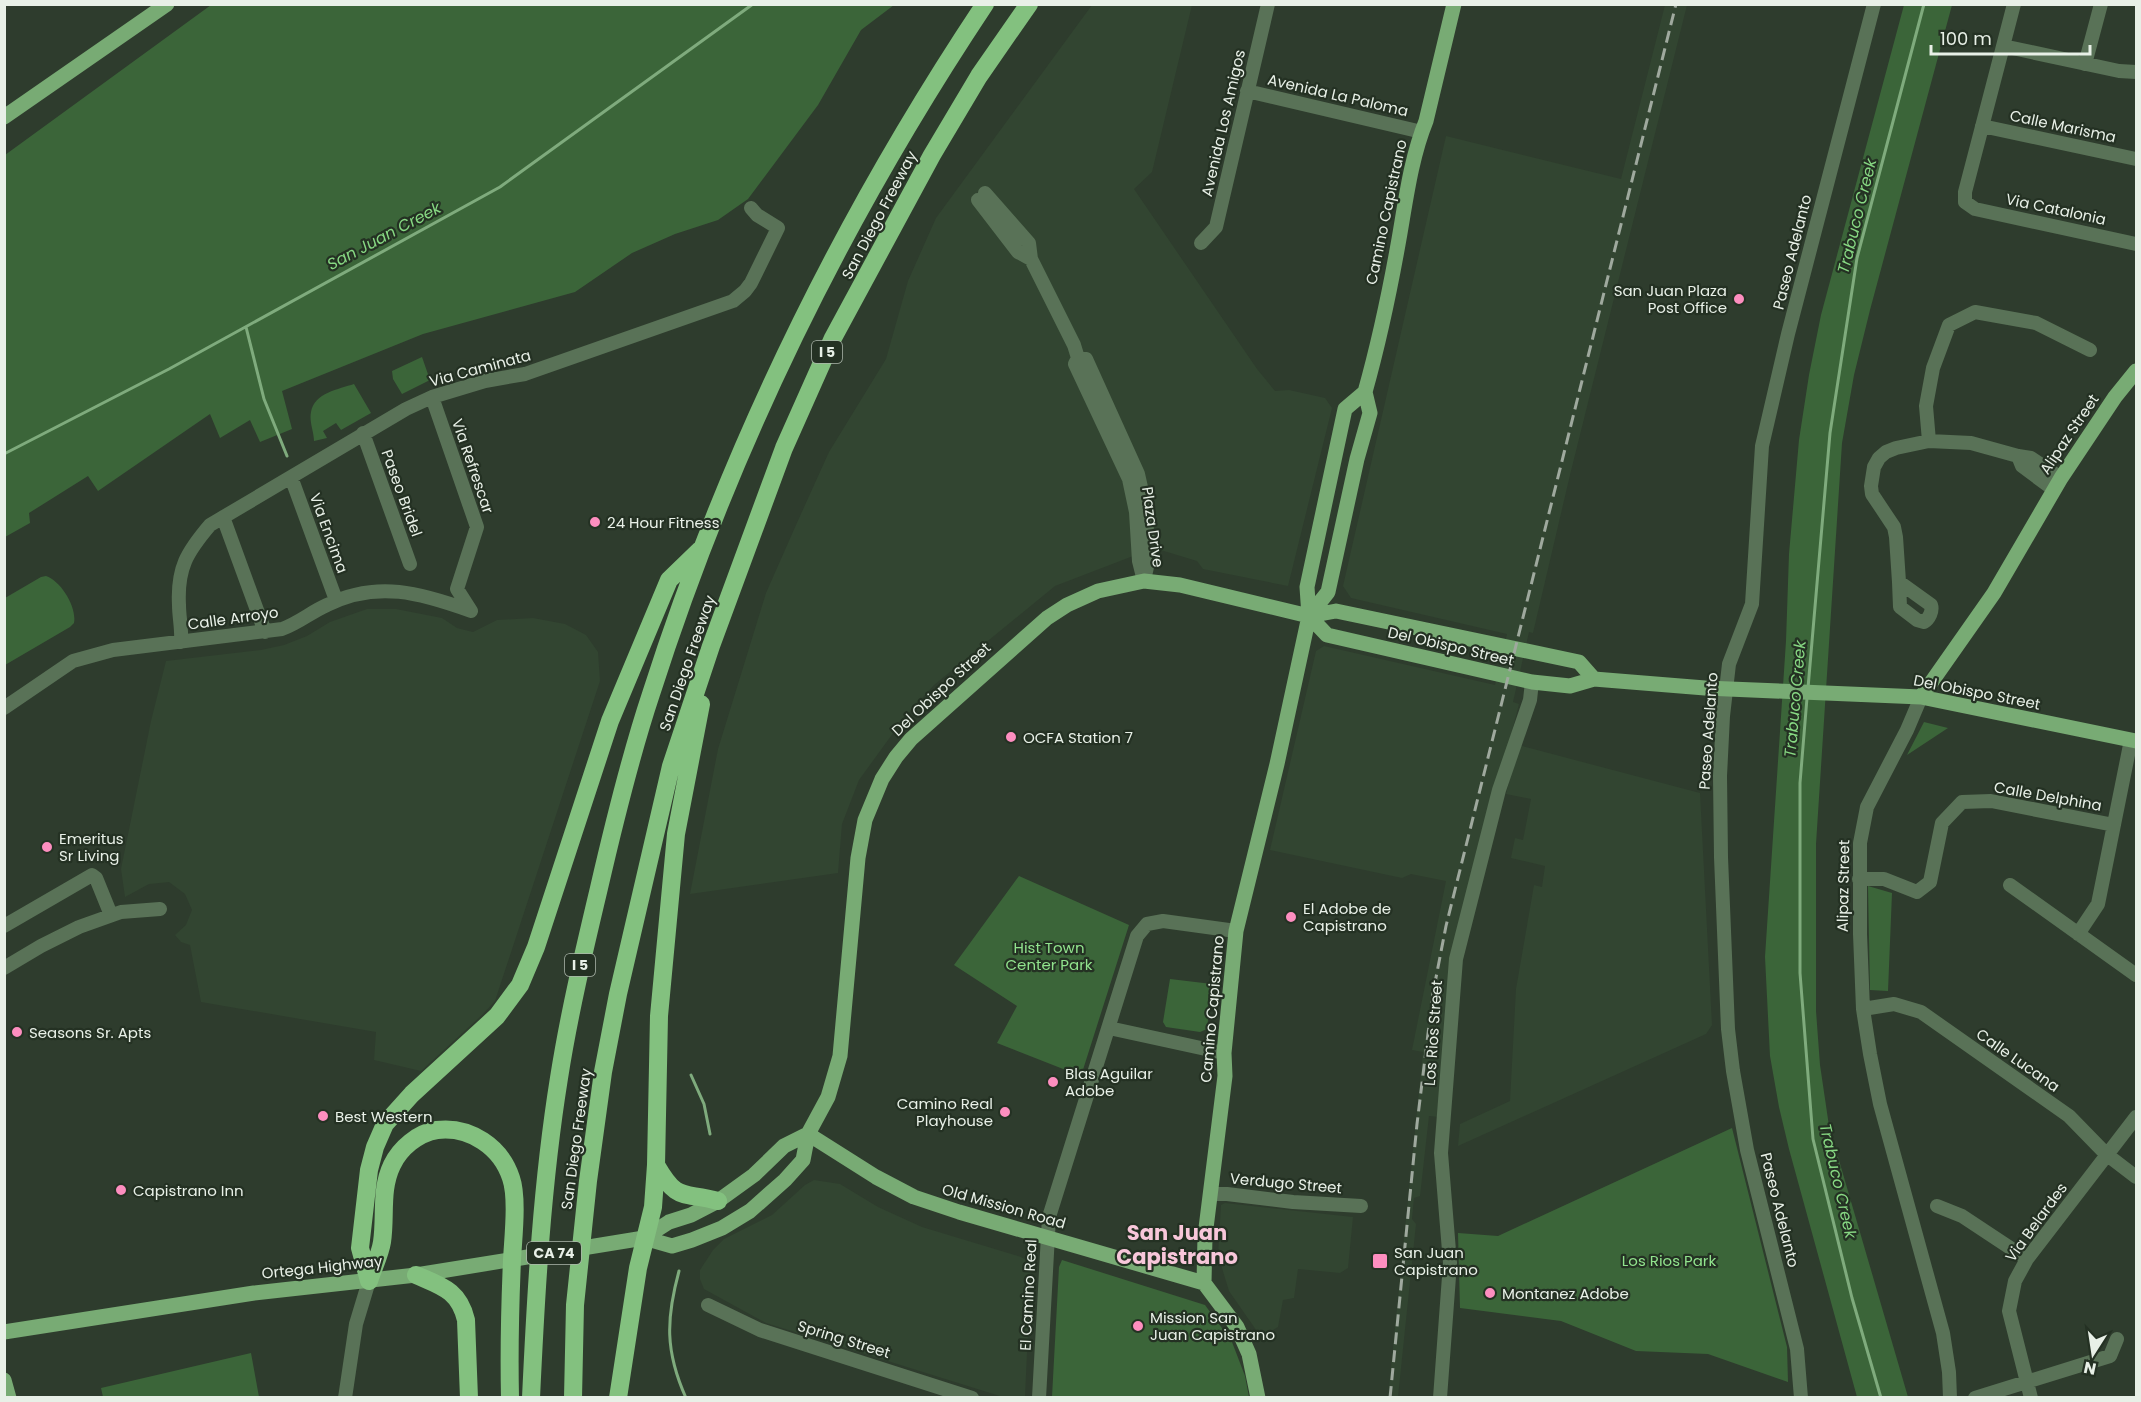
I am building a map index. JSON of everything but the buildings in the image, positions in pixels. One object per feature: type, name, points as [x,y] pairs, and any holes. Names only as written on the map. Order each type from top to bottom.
[{"type":"highway","name":"San Diego Freeway","points":[[531,1398],[535,1308],[546,1172],[559,1077],[577,978],[611,835],[650,695],[703,547],[775,375],[864,200],[939,74],[985,4]]},
{"type":"highway","name":"San Diego Freeway","points":[[573,1398],[575,1305],[588,1181],[603,1072],[618,994],[671,766],[711,646],[784,448],[833,338],[932,155],[979,76],[1029,4]]},
{"type":"highway","points":[[369,1281],[360,1248],[369,1170],[382,1131],[412,1094],[497,1016],[520,986],[536,947],[610,721],[669,580],[703,547]]},
{"type":"highway","points":[[618,1398],[635,1240],[653,1207],[659,1016],[676,834],[711,646]]},
{"type":"highway","points":[[369,1281],[382,1242],[386,1182],[392,1165],[408,1144],[432,1131],[448,1129],[474,1135],[487,1143],[504,1162],[512,1180],[514,1222],[509,1339],[510,1398]]},
{"type":"highway","points":[[656,1164],[669,1185],[678,1192],[687,1196],[701,1196],[718,1201]]},
{"type":"highway","points":[[416,1275],[444,1287],[458,1299],[464,1310],[470,1398]]},
{"type":"main road","points":[[4,117],[167,4]]},
{"type":"main road","name":"Camino Capistrano","points":[[1310,616],[1328,592],[1357,459],[1370,413],[1365,392],[1397,249],[1410,175],[1426,122],[1454,4]]},
{"type":"main road","name":"Alipaz Street","points":[[1921,697],[1994,593],[2057,484],[2115,397],[2136,371]]},
{"type":"main road","name":"Camino Capistrano","points":[[1203,1283],[1205,1236],[1224,1085],[1224,1053],[1236,930],[1277,764],[1310,616],[1307,587],[1345,409],[1365,392]]},
{"type":"main road","name":"Del Obispo Street","points":[[808,1134],[828,1097],[840,1056],[861,839],[871,802],[889,767],[911,739],[1047,618],[1067,605],[1098,591],[1144,581],[1180,585],[1310,616],[1336,611],[1579,662],[1594,679]]},
{"type":"main road","name":"Del Obispo Street","points":[[1310,616],[1327,635],[1532,682],[1570,686],[1594,679],[1757,690],[1921,697],[2134,741]]},
{"type":"main road","name":"Ortega Highway","points":[[4,1332],[254,1293],[416,1275],[635,1240],[672,1246],[708,1234],[739,1218],[771,1194],[803,1160],[808,1134]]},
{"type":"main road","name":"Ortega Highway","points":[[635,1240],[669,1222],[718,1201],[754,1175],[784,1146],[808,1134]]},
{"type":"main road","name":"Old Mission Road","points":[[808,1134],[876,1177],[914,1197],[1203,1283]]},
{"type":"main road","points":[[1203,1283],[1237,1327],[1249,1354],[1258,1398]]},
{"type":"main road","points":[[4,1380],[9,1398]]},
{"type":"street","name":"Avenida Los Amigos","points":[[1201,243],[1216,227],[1268,4]]},
{"type":"street","name":"Paseo Adelanto","points":[[1801,1398],[1797,1349],[1747,1150],[1733,1071],[1728,1029],[1720,776],[1729,664],[1752,604],[1762,446],[1788,334],[1874,4]]},
{"type":"street","points":[[1982,126],[2014,4]]},
{"type":"street","points":[[2085,64],[2101,4]]},
{"type":"street","points":[[2003,46],[2119,71],[2136,72]]},
{"type":"street","name":"Avenida La Paloma","points":[[1247,91],[1422,132]]},
{"type":"street","name":"Calle Marisma","points":[[1982,126],[2136,159]]},
{"type":"street","name":"Via Catalonia","points":[[1982,126],[1965,192],[1965,202],[1968,205],[1976,209],[2136,244]]},
{"type":"street","name":"Plaza Drive","points":[[982,197],[1018,252],[1030,259],[1078,358],[1086,359],[1138,474],[1145,506],[1149,558],[1144,581]]},
{"type":"street","name":"Via Caminata","points":[[181,642],[180,573],[191,548],[210,525],[406,408],[432,397],[485,381],[525,374],[733,302],[751,283],[778,228],[757,215],[751,208]]},
{"type":"street","points":[[1929,441],[1926,406],[1933,368],[1948,325],[1975,312],[2036,323],[2090,350]]},
{"type":"street","name":"Via Refrescar","points":[[432,397],[477,527],[457,589],[471,610]]},
{"type":"street","name":"Paseo Bridel","points":[[363,433],[410,564]]},
{"type":"street","points":[[1899,582],[1896,537],[1889,519],[1872,494],[1872,475],[1879,458],[1886,452],[1896,447],[1929,441],[1971,443],[2018,456],[2022,466],[2057,484]]},
{"type":"street","name":"Via Encima","points":[[291,477],[336,600]]},
{"type":"street","points":[[223,517],[265,632]]},
{"type":"street","name":"Calle Arroyo","points":[[4,708],[73,662],[113,650],[282,629],[298,624],[336,600],[368,590],[394,591],[428,597],[471,610]]},
{"type":"street","name":"Los Rios Street","points":[[1440,1398],[1450,1263],[1441,1153],[1456,959],[1499,790],[1530,700],[1532,682]]},
{"type":"street","name":"Alipaz Street","points":[[1921,697],[1907,730],[1867,807],[1860,843],[1863,1009],[1880,1104],[1943,1333],[1950,1398]]},
{"type":"street","points":[[2078,934],[2098,904],[2134,741]]},
{"type":"street","name":"Calle Delphina","points":[[1859,879],[1884,879],[1917,892],[1930,882],[1942,823],[1962,802],[1990,801],[2114,825]]},
{"type":"street","points":[[4,926],[92,875],[96,878],[111,915]]},
{"type":"street","points":[[2010,885],[2136,975]]},
{"type":"street","points":[[4,968],[79,927],[121,912],[160,909]]},
{"type":"street","name":"El Camino Real","points":[[1039,1398],[1049,1213],[1137,936],[1147,924],[1163,921],[1236,930]]},
{"type":"street","name":"Calle Lucana","points":[[1863,1009],[1894,1004],[1921,1012],[2069,1116],[2106,1154],[2136,1177]]},
{"type":"street","points":[[1109,1028],[1224,1053]]},
{"type":"street","name":"Via Belardes","points":[[2031,1398],[2009,1311],[2015,1281],[2027,1259],[2136,1117]]},
{"type":"street","name":"Verdugo Street","points":[[1210,1194],[1361,1206]]},
{"type":"street","points":[[1937,1206],[1962,1216],[2027,1259]]},
{"type":"street","points":[[345,1398],[356,1324],[369,1281]]},
{"type":"street","name":"Spring Street","points":[[708,1305],[760,1330],[972,1398]]},
{"type":"street","points":[[1975,1398],[2110,1356],[2117,1340]]},
{"type":"shaded area","points":[[1092,5],[1192,5],[1152,172],[1134,189],[1257,369],[1275,391],[1289,390],[1325,398],[1332,408],[1288,586],[1203,569],[1197,561],[1154,548],[1055,586],[934,685],[904,718],[859,780],[842,824],[838,873],[690,894],[718,749],[766,593],[829,452],[886,359],[908,281],[936,218]]},
{"type":"shaded area","points":[[1665,5],[1687,5],[1533,633],[1529,632],[1513,702],[1519,704],[1478,853],[1439,1117],[1429,1116],[1420,1196],[1414,1198],[1412,1219],[1416,1224],[1398,1397],[1388,1397],[1423,1052],[1412,1050],[1446,881],[1411,874],[1402,878],[1270,850],[1316,651],[1324,646],[1495,685],[1507,634],[1351,598],[1343,586],[1446,136],[1621,179]]},
{"type":"shaded area","points":[[367,609],[396,609],[442,618],[457,628],[473,632],[497,620],[533,618],[565,624],[586,635],[598,652],[600,681],[495,1001],[421,1071],[374,1060],[376,1032],[201,1002],[190,945],[181,942],[175,935],[186,925],[192,910],[185,894],[169,882],[149,884],[125,897],[121,869],[151,721],[166,661],[261,650],[284,645],[307,636],[330,622]]},
{"type":"shaded area","points":[[1518,745],[1700,793],[1712,1025],[1706,1034],[1458,1146],[1460,1124],[1510,1101],[1516,989],[1534,885],[1542,887],[1545,866],[1511,858],[1515,838],[1523,840],[1531,799],[1506,794]]},
{"type":"shaded area","points":[[814,1180],[840,1184],[878,1207],[922,1227],[1021,1257],[1029,1262],[1031,1265],[1025,1397],[1003,1397],[766,1323],[704,1289],[700,1279],[700,1270],[713,1250],[724,1239],[772,1215],[805,1185]]},
{"type":"shaded area","points":[[1225,1203],[1353,1217],[1348,1268],[1340,1273],[1298,1269],[1294,1298],[1283,1300],[1278,1327],[1261,1337],[1229,1291],[1218,1255],[1221,1205]]},
{"type":"green space","points":[[211,5],[894,5],[861,30],[818,105],[748,199],[718,220],[675,234],[632,253],[575,292],[423,334],[282,391],[292,429],[260,442],[250,420],[220,438],[210,414],[98,491],[88,476],[29,513],[30,523],[5,537],[5,155]]},
{"type":"green space","points":[[1904,5],[1952,5],[1870,310],[1854,375],[1842,443],[1816,844],[1816,1011],[1820,1065],[1829,1126],[1908,1397],[1857,1397],[1779,1107],[1770,1056],[1765,957],[1786,641],[1789,554],[1799,440],[1821,315]]},
{"type":"green space","points":[[422,357],[430,380],[402,394],[393,379],[392,371]]},
{"type":"green space","points":[[354,384],[371,413],[341,430],[336,423],[323,431],[327,438],[314,441],[311,412],[317,400],[328,393]]},
{"type":"green space","points":[[46,576],[57,583],[67,595],[73,610],[74,623],[5,665],[5,598]]},
{"type":"green space","points":[[1924,722],[1948,728],[1907,755]]},
{"type":"green space","name":"Hist Town Center Park","points":[[1019,876],[1129,925],[1081,1076],[997,1043],[1017,1006],[954,965]]},
{"type":"green space","points":[[1868,886],[1892,893],[1888,991],[1870,990]]},
{"type":"green space","points":[[1170,979],[1212,984],[1207,1029],[1200,1032],[1166,1027],[1163,1022]]},
{"type":"green space","name":"Los Rios Park","points":[[1732,1128],[1787,1347],[1788,1382],[1708,1354],[1636,1351],[1561,1321],[1460,1308],[1458,1233],[1498,1236]]},
{"type":"green space","name":"Mission San Juan Capistrano","points":[[1062,1260],[1205,1305],[1232,1342],[1245,1376],[1249,1397],[1052,1397],[1059,1267]]},
{"type":"green space","points":[[251,1353],[259,1397],[103,1397],[101,1388]]},
{"type":"waterway","name":"San Juan Creek","points":[[4,454],[169,369],[500,187],[753,4]]},
{"type":"waterway","name":"Trabuco Creek","points":[[1808,688],[1830,433],[1857,258],[1924,4]]},
{"type":"waterway","points":[[246,327],[264,399],[287,456]]},
{"type":"waterway","name":"Trabuco Creek","points":[[1807,698],[1800,783],[1800,973],[1813,1139],[1852,1298],[1881,1398]]},
{"type":"waterway","points":[[691,1075],[704,1104],[710,1134]]},
{"type":"waterway","points":[[679,1271],[672,1304],[670,1335],[674,1365],[686,1398]]},
{"type":"railway","points":[[1390,1398],[1417,1124],[1433,993],[1446,926],[1676,4]]},
{"type":"place","name":"San Juan Plaza Post Office","points":[[1739,299]]},
{"type":"place","name":"24 Hour Fitness","points":[[595,522]]},
{"type":"place","name":"OCFA Station 7","points":[[1011,737]]},
{"type":"place","name":"Emeritus Sr Living","points":[[47,847]]},
{"type":"place","name":"El Adobe de Capistrano","points":[[1291,917]]},
{"type":"place","name":"Seasons Sr. Apts","points":[[17,1032]]},
{"type":"place","name":"Blas Aguilar Adobe","points":[[1053,1082]]},
{"type":"place","name":"Camino Real Playhouse","points":[[1005,1112]]},
{"type":"place","name":"Best Western","points":[[323,1116]]},
{"type":"place","name":"Capistrano Inn","points":[[121,1190]]},
{"type":"place","name":"San Juan Capistrano","points":[[1380,1261]]},
{"type":"place","name":"Montanez Adobe","points":[[1490,1293]]},
{"type":"place","name":"Mission San Juan Capistrano","points":[[1138,1326]]},
{"type":"district","name":"San Juan Capistrano","points":[[1177,1244]]}]
